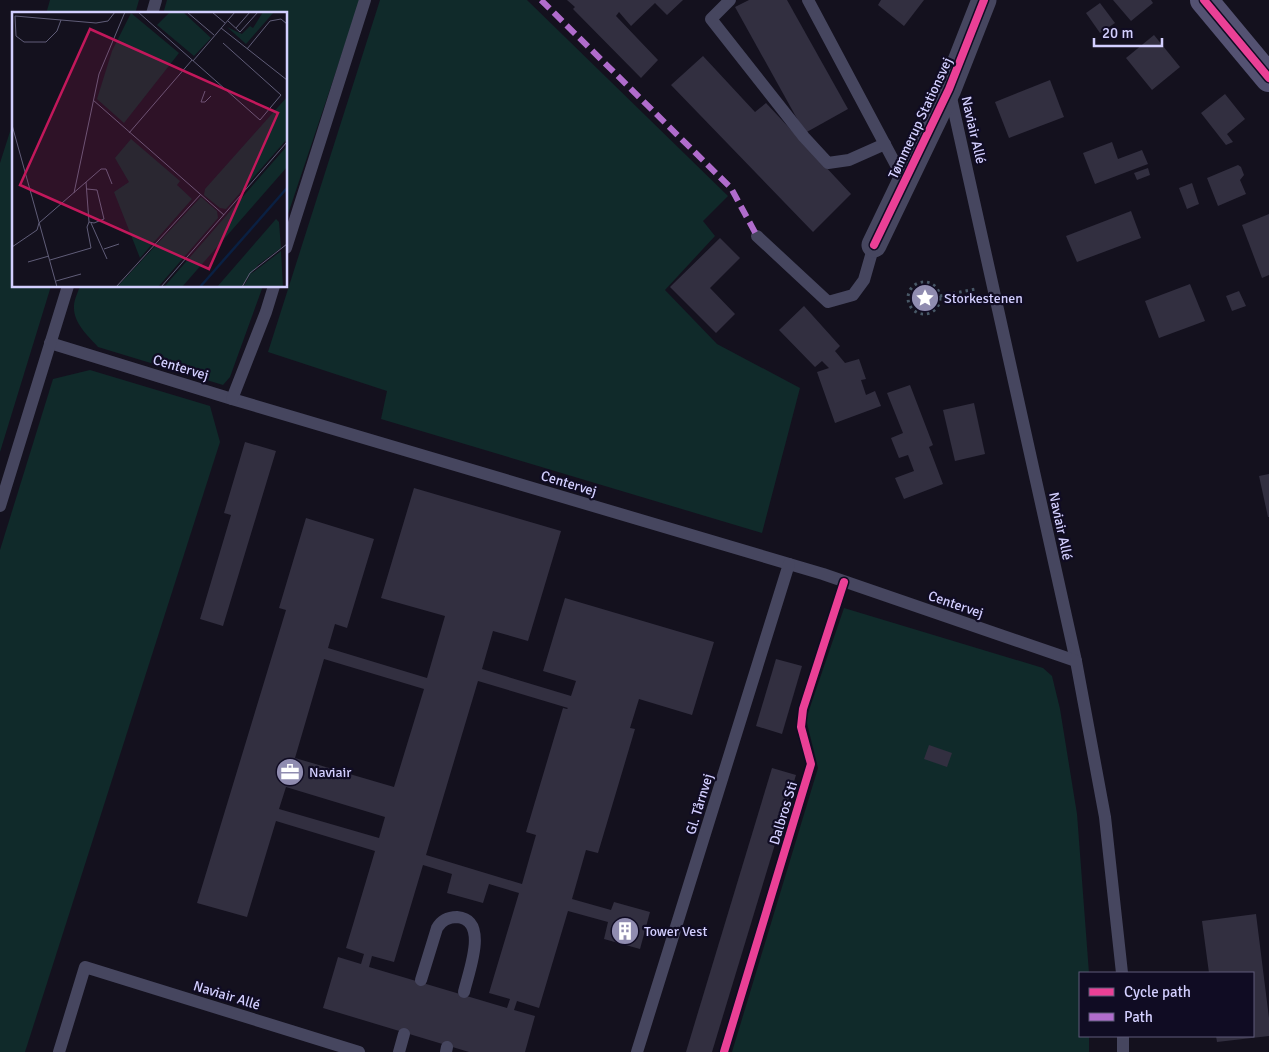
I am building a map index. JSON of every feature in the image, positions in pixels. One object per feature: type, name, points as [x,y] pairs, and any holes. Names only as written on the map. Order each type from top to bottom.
[{"type":"street","name":"Tømmerup Stationsvej","points":[[874,245],[949,89],[984,0]]},
{"type":"street","points":[[1204,0],[1269,78]]},
{"type":"lane","points":[[288,242],[365,0]]},
{"type":"lane","points":[[730,0],[711,20],[804,137],[828,163],[849,160],[885,144]]},
{"type":"lane","points":[[808,0],[905,182]]},
{"type":"lane","name":"Naviair Allé","points":[[949,89],[1076,661],[1105,817],[1122,972]]},
{"type":"lane","points":[[757,236],[828,302],[853,295],[864,280],[874,245]]},
{"type":"lane","points":[[0,506],[67,288]]},
{"type":"lane","points":[[232,399],[273,288]]},
{"type":"lane","name":"Centervej","points":[[50,343],[232,399],[823,574],[1076,661]]},
{"type":"lane","name":"Gl. Tårnvej","points":[[637,1052],[789,564]]},
{"type":"lane","points":[[421,980],[440,923],[450,918],[464,919],[473,928],[476,940],[464,992]]},
{"type":"lane","name":"Naviair Allé","points":[[59,1052],[85,967],[359,1052]]},
{"type":"lane","points":[[399,1052],[404,1034]]},
{"type":"lane","points":[[1122,1052],[1123,1037]]},
{"type":"path","points":[[920,283],[931,284],[940,296],[940,301],[933,312],[924,314],[916,312],[910,305],[911,290],[920,283]]},
{"type":"path","points":[[940,296],[994,286]]},
{"type":"green space","points":[[50,0],[139,0],[136,12],[47,12]]},
{"type":"green space","points":[[167,0],[360,0],[288,214],[288,12],[164,12]]},
{"type":"green space","points":[[380,0],[527,0],[728,196],[703,221],[715,236],[665,290],[717,344],[800,388],[762,533],[381,419],[387,391],[268,352]]},
{"type":"green space","points":[[12,125],[12,288],[50,288],[0,452],[0,163]]},
{"type":"green space","points":[[79,288],[262,288],[230,377],[223,385],[98,347],[82,329],[76,318],[74,312],[75,299]]},
{"type":"green space","points":[[90,370],[210,406],[220,442],[25,1052],[0,1052],[0,550],[53,379]]},
{"type":"green space","points":[[844,608],[1043,668],[1052,676],[1060,709],[1077,814],[1089,972],[1079,972],[1079,1037],[1089,1037],[1089,1052],[732,1052],[818,768],[806,719]]},
{"type":"building","points":[[567,0],[683,0],[667,15],[655,3],[631,26],[619,12],[616,16],[658,60],[641,78],[573,9],[575,7]]},
{"type":"building","points":[[749,0],[787,0],[848,109],[805,133],[735,7]]},
{"type":"building","points":[[881,0],[924,0],[904,26],[878,5]]},
{"type":"building","points":[[1113,0],[1151,0],[1153,3],[1131,21]]},
{"type":"building","points":[[1100,3],[1115,23],[1100,33],[1086,13]]},
{"type":"building","points":[[1154,35],[1180,67],[1152,90],[1126,58]]},
{"type":"building","points":[[703,56],[755,112],[766,103],[851,194],[813,232],[671,85]]},
{"type":"building","points":[[1050,80],[1064,117],[1009,138],[995,102]]},
{"type":"building","points":[[1225,94],[1245,119],[1227,134],[1233,142],[1226,145],[1201,113]]},
{"type":"building","points":[[1112,142],[1118,159],[1142,150],[1148,164],[1095,184],[1083,153]]},
{"type":"building","points":[[1238,165],[1241,167],[1244,175],[1240,180],[1246,194],[1218,206],[1207,178]]},
{"type":"building","points":[[1148,168],[1150,175],[1137,180],[1134,173]]},
{"type":"building","points":[[1192,183],[1199,204],[1187,209],[1179,188]]},
{"type":"building","points":[[1131,211],[1141,238],[1077,262],[1066,236]]},
{"type":"building","points":[[1269,214],[1269,275],[1262,278],[1242,225]]},
{"type":"building","points":[[720,238],[740,258],[710,288],[735,314],[716,333],[670,287]]},
{"type":"building","points":[[1190,284],[1205,321],[1159,338],[1145,301]]},
{"type":"building","points":[[1239,291],[1246,306],[1232,311],[1226,296]]},
{"type":"building","points":[[804,306],[840,346],[835,351],[845,363],[859,359],[866,379],[861,380],[866,395],[875,391],[881,406],[835,423],[817,372],[829,368],[822,361],[815,367],[779,330]]},
{"type":"building","points":[[910,385],[933,445],[929,447],[943,484],[904,499],[895,478],[914,471],[908,455],[899,458],[891,438],[903,433],[887,393]]},
{"type":"building","points":[[974,403],[985,454],[955,461],[943,410]]},
{"type":"building","points":[[245,442],[276,451],[223,626],[200,619],[231,515],[224,513]]},
{"type":"building","points":[[1269,474],[1269,517],[1268,517],[1259,476]]},
{"type":"building","name":"Naviair","points":[[414,488],[561,531],[528,641],[493,631],[482,669],[571,696],[576,681],[543,671],[565,598],[714,642],[692,715],[639,699],[630,728],[635,729],[598,853],[586,850],[572,899],[611,910],[614,902],[650,912],[640,949],[604,939],[608,922],[568,911],[539,1008],[517,1001],[514,1010],[535,1016],[525,1052],[469,1052],[323,1008],[338,957],[361,964],[364,954],[346,948],[375,851],[276,821],[247,917],[197,903],[286,610],[279,608],[306,518],[374,539],[347,628],[335,624],[328,648],[427,678],[445,616],[381,598]],"holes":[[[324,659],[424,689],[394,787],[295,758]],[[478,681],[568,708],[563,708],[526,832],[536,835],[522,884],[426,855]],[[286,787],[385,817],[379,838],[279,809]],[[423,865],[452,874],[447,893],[483,903],[489,884],[519,893],[489,993],[510,999],[507,1008],[369,967],[372,956],[394,962]]]},
{"type":"building","points":[[776,659],[802,666],[782,734],[756,726]]},
{"type":"building","points":[[929,745],[952,753],[947,767],[924,759]]},
{"type":"building","points":[[772,768],[796,775],[712,1052],[686,1052]]},
{"type":"building","points":[[1256,914],[1269,1018],[1269,1036],[1217,1042],[1216,1037],[1254,1037],[1254,972],[1209,972],[1202,921]]},
{"type":"marked path","points":[[541,0],[731,188],[757,236]]},
{"type":"cycle path","points":[[874,245],[949,89],[984,0]]},
{"type":"cycle path","points":[[1204,0],[1269,78]]},
{"type":"cycle path","name":"Dalbros Sti","points":[[724,1052],[811,764],[801,727],[803,709],[844,582]]},
{"type":"place","name":"Storkestenen","points":[[925,298]]},
{"type":"place","name":"Naviair","points":[[290,772]]},
{"type":"place","name":"Tower Vest","points":[[625,931]]}]
